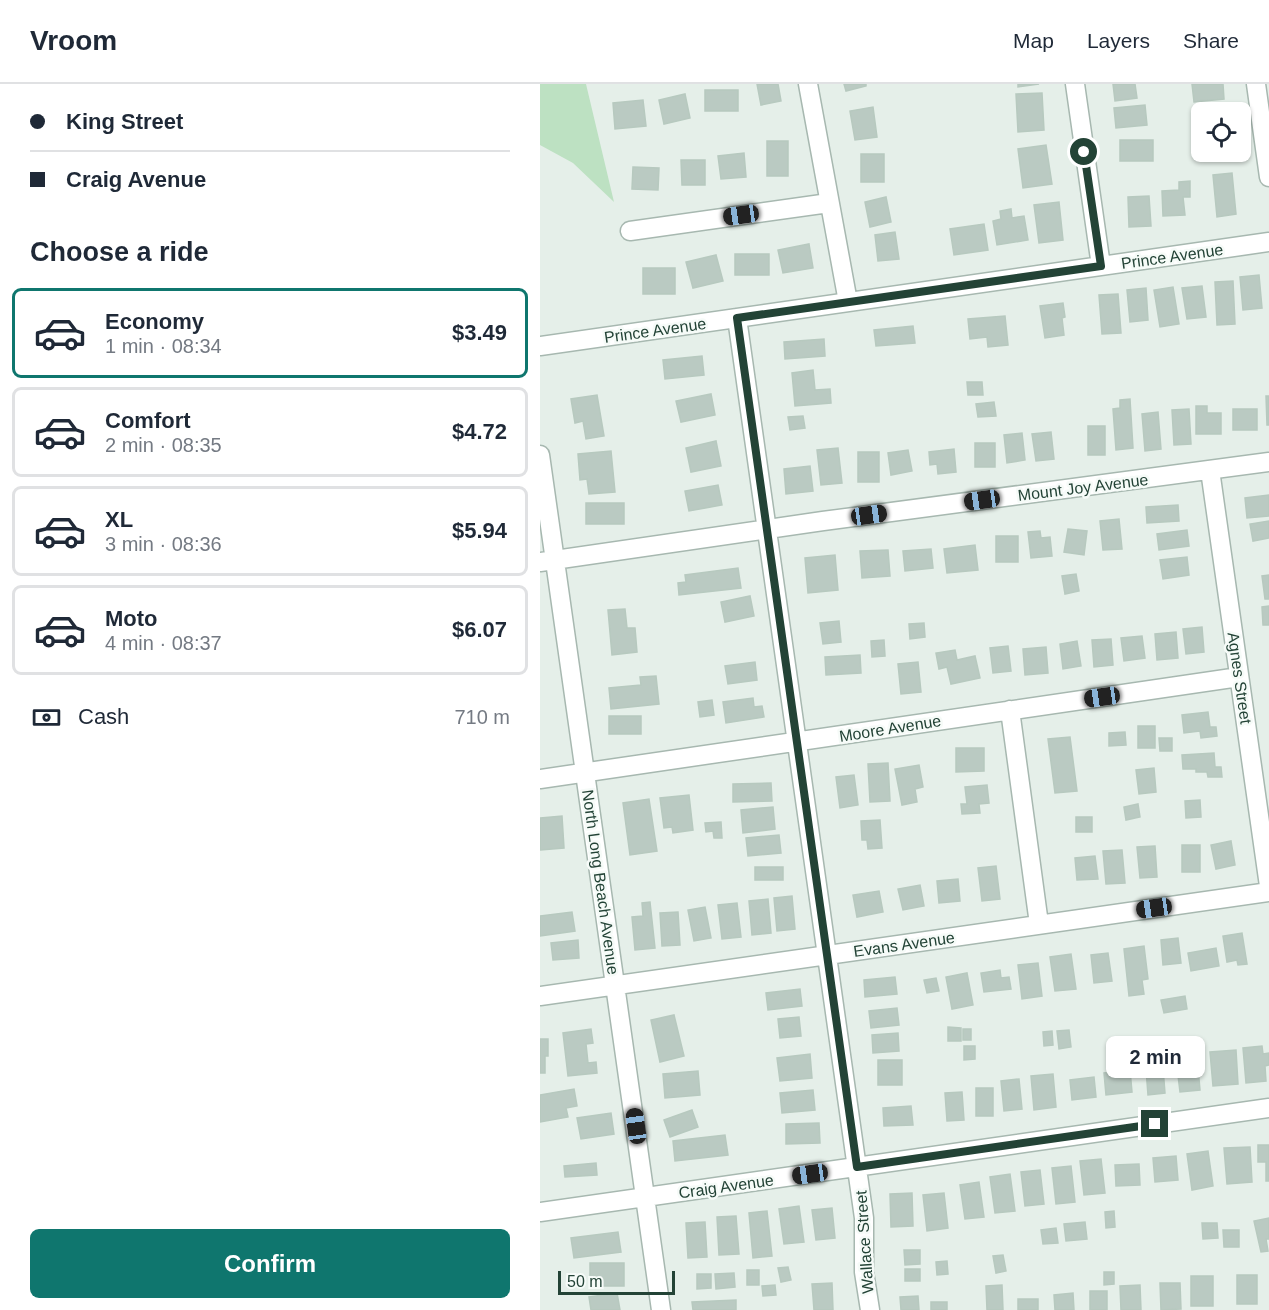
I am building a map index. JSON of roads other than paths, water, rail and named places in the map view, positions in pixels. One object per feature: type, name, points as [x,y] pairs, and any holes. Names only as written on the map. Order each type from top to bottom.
[{"type":"street","points":[[808,84],[848,302]]},
{"type":"street","points":[[1075,84],[1101,266]]},
{"type":"street","points":[[1256,84],[1269,177]]},
{"type":"street","points":[[630,231],[829,203]]},
{"type":"street","name":"Prince Avenue","points":[[540,346],[1269,242]]},
{"type":"street","name":"Wallace Street","points":[[737,318],[864,1218],[864,1272],[870,1310]]},
{"type":"street","name":"North Long Beach Avenue","points":[[540,455],[548,561],[585,772],[661,1310]]},
{"type":"street","name":"Mount Joy Avenue","points":[[548,561],[823,521],[1269,462]]},
{"type":"street","name":"Agnes Street","points":[[1210,470],[1269,886]]},
{"type":"street","name":"Moore Avenue","points":[[540,779],[1239,677]]},
{"type":"street","points":[[1010,710],[1040,924]]},
{"type":"street","name":"Evans Avenue","points":[[540,996],[1269,892]]},
{"type":"street","name":"Craig Avenue","points":[[540,1212],[1269,1108]]}]
